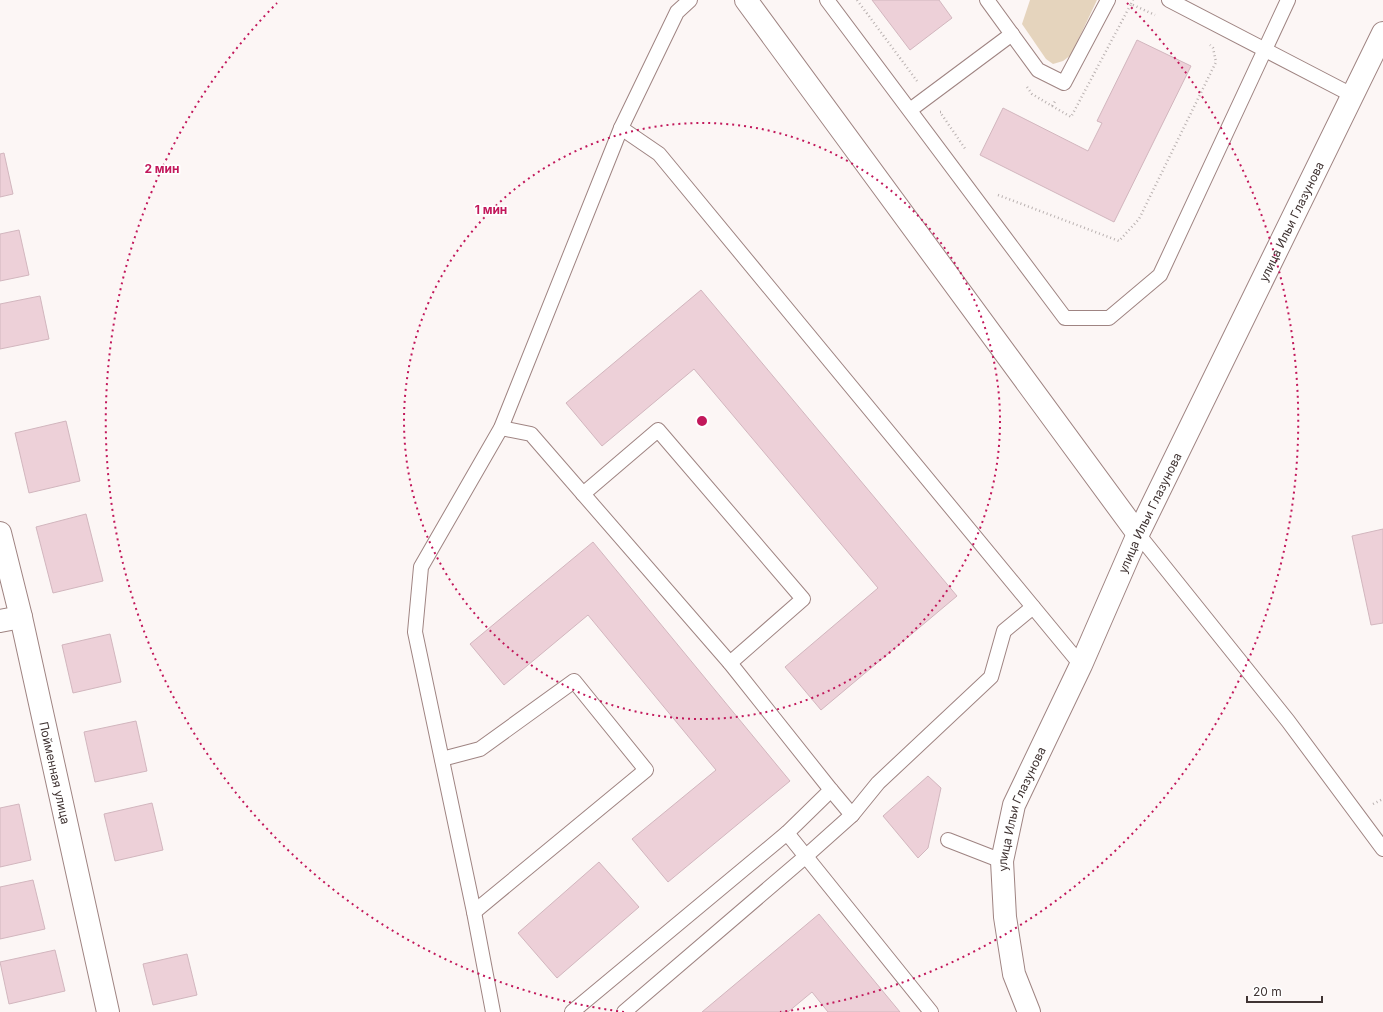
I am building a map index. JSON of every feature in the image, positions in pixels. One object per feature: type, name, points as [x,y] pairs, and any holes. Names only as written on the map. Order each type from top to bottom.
[{"type":"street","points":[[746,0],[1138,534]]},
{"type":"street","name":"улица Ильи Глазунова","points":[[1029,1012],[1014,974],[1005,917],[1002,861],[1014,805],[1081,665],[1138,534],[1383,33]]},
{"type":"street","name":"Пойменная улица","points":[[0,533],[10,619],[108,1012]]},
{"type":"lane","points":[[493,1012],[474,912],[415,632],[421,567],[501,428],[621,128],[677,12],[690,0]]},
{"type":"lane","points":[[827,0],[1065,318],[1109,318],[1160,275],[1288,0]]},
{"type":"lane","points":[[987,0],[1038,70],[1064,84],[1108,0]]},
{"type":"lane","points":[[1169,0],[1352,95]]},
{"type":"lane","points":[[910,110],[1012,34]]},
{"type":"lane","points":[[621,128],[659,154],[1081,665]]},
{"type":"lane","points":[[501,428],[531,434],[730,663],[830,790],[852,815]]},
{"type":"lane","points":[[583,494],[658,430],[803,599],[730,663]]},
{"type":"lane","points":[[1138,534],[1288,721],[1383,849]]},
{"type":"lane","points":[[630,1010],[852,815],[878,784],[991,677],[1004,631],[1033,607]]},
{"type":"lane","points":[[442,759],[480,749],[574,681],[646,770],[474,912]]},
{"type":"lane","points":[[572,1012],[787,834],[830,790]]},
{"type":"lane","points":[[787,834],[930,1012]]},
{"type":"lane","points":[[948,840],[1002,861]]},
{"type":"path","points":[[857,0],[920,85]]},
{"type":"path","points":[[1024,83],[1032,94],[1071,117],[1133,0]]},
{"type":"path","points":[[1131,4],[1160,17]]},
{"type":"path","points":[[998,194],[1119,241],[1139,220],[1216,62],[1213,48],[1208,43]]},
{"type":"path","points":[[1052,106],[1064,84]]},
{"type":"path","points":[[946,108],[940,112],[967,150]]},
{"type":"shaded area","points":[[1030,0],[1097,0],[1071,55],[1063,61],[1053,64],[1046,59],[1022,24]]},
{"type":"building","points":[[872,0],[939,0],[952,18],[910,50]]},
{"type":"building","points":[[1137,40],[1191,66],[1114,222],[980,155],[1003,108],[1088,151],[1102,123],[1097,121]]},
{"type":"building","points":[[4,153],[13,194],[0,197],[0,154]]},
{"type":"building","points":[[19,230],[29,275],[0,281],[0,234]]},
{"type":"building","points":[[701,290],[957,596],[821,710],[785,667],[878,588],[694,369],[602,446],[566,403]]},
{"type":"building","points":[[40,296],[49,339],[0,349],[0,304]]},
{"type":"building","points":[[66,421],[80,481],[29,493],[15,433]]},
{"type":"building","points":[[86,514],[103,581],[53,593],[36,527]]},
{"type":"building","points":[[1383,529],[1383,623],[1371,625],[1352,536]]},
{"type":"building","points":[[593,542],[790,781],[668,882],[632,839],[716,770],[588,615],[504,685],[470,644]]},
{"type":"building","points":[[110,634],[121,682],[73,693],[62,645]]},
{"type":"building","points":[[136,721],[147,771],[95,782],[84,732]]},
{"type":"building","points":[[928,776],[941,788],[928,848],[918,858],[883,816]]},
{"type":"building","points":[[152,803],[163,850],[115,861],[104,814]]},
{"type":"building","points":[[19,804],[31,860],[0,867],[0,808]]},
{"type":"building","points":[[599,862],[639,907],[557,978],[518,933]]},
{"type":"building","points":[[33,880],[45,929],[0,939],[0,887]]},
{"type":"building","points":[[819,914],[900,1012],[828,1012],[812,992],[788,1012],[702,1012]]},
{"type":"building","points":[[55,950],[65,991],[9,1004],[0,962]]},
{"type":"building","points":[[187,954],[197,995],[153,1005],[143,964]]}]
